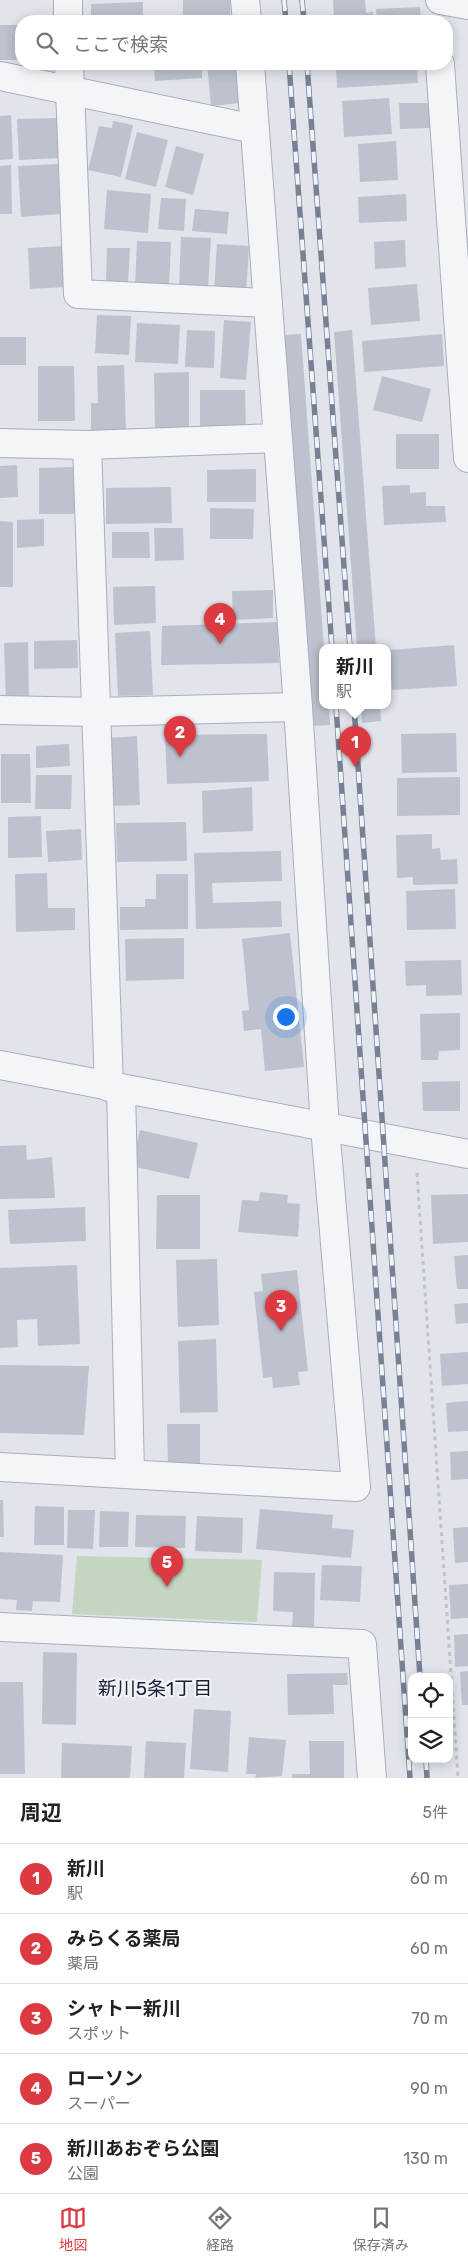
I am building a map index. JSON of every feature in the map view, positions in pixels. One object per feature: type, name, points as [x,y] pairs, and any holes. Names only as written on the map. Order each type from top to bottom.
[{"type":"street","points":[[68,0],[68,15]]},
{"type":"street","points":[[245,0],[246,15]]},
{"type":"street","points":[[435,0],[436,15]]},
{"type":"street","points":[[440,0],[468,5]]},
{"type":"street","points":[[69,70],[78,294],[268,304]]},
{"type":"street","points":[[0,1467],[356,1487],[325,1127],[298,707],[250,70]]},
{"type":"street","points":[[440,70],[468,458]]},
{"type":"street","points":[[0,76],[255,129]]},
{"type":"street","points":[[0,443],[88,445],[278,438]]},
{"type":"street","points":[[88,445],[96,712],[115,1088],[130,1473]]},
{"type":"street","points":[[0,710],[96,712],[298,707]]},
{"type":"street","points":[[0,1065],[468,1154]]},
{"type":"street","points":[[0,1627],[362,1644],[372,1778]]},
{"type":"path","points":[[416,1167],[458,1778]]},
{"type":"green space","points":[[77,1556],[262,1560],[257,1622],[72,1614]]},
{"type":"building","points":[[183,0],[230,0],[230,15],[183,15]]},
{"type":"building","points":[[333,0],[365,0],[366,13],[373,12],[373,15],[334,15]]},
{"type":"building","points":[[143,2],[143,15],[91,15],[91,4]]},
{"type":"building","points":[[420,7],[421,15],[376,15],[376,9]]},
{"type":"building","points":[[0,25],[15,25],[15,60],[0,60]]},
{"type":"building","points":[[154,70],[202,70],[202,78],[155,81]]},
{"type":"building","points":[[208,70],[238,70],[241,103],[211,106]]},
{"type":"building","points":[[336,70],[417,70],[418,83],[337,88]]},
{"type":"building","points":[[389,98],[392,134],[344,137],[342,101]]},
{"type":"building","points":[[399,103],[429,103],[430,128],[400,129]]},
{"type":"building","points":[[11,115],[13,159],[0,160],[0,116]]},
{"type":"building","points":[[59,118],[60,158],[19,160],[17,119]]},
{"type":"building","points":[[113,121],[133,125],[121,177],[88,170],[99,126],[112,128]]},
{"type":"building","points":[[137,132],[168,140],[156,187],[125,179]]},
{"type":"building","points":[[396,141],[398,180],[360,182],[358,144]]},
{"type":"building","points":[[176,146],[204,154],[193,195],[165,187]]},
{"type":"building","points":[[58,164],[60,214],[21,217],[18,166]]},
{"type":"building","points":[[11,165],[12,214],[0,214],[0,166]]},
{"type":"building","points":[[107,190],[151,194],[148,233],[104,229]]},
{"type":"building","points":[[406,194],[407,221],[359,223],[358,197]]},
{"type":"building","points":[[161,198],[186,199],[184,231],[158,229]]},
{"type":"building","points":[[195,209],[229,212],[227,234],[192,231]]},
{"type":"building","points":[[181,237],[211,238],[208,289],[179,287]]},
{"type":"building","points":[[405,240],[406,267],[375,269],[374,242]]},
{"type":"building","points":[[137,241],[171,242],[169,288],[135,286]]},
{"type":"building","points":[[217,244],[249,246],[246,296],[214,293]]},
{"type":"building","points":[[63,246],[65,287],[30,289],[28,248]]},
{"type":"building","points":[[107,248],[130,248],[128,284],[106,284]]},
{"type":"building","points":[[417,284],[420,321],[371,325],[368,288]]},
{"type":"building","points":[[97,315],[131,316],[129,355],[95,353]]},
{"type":"building","points":[[224,320],[251,322],[246,380],[220,378]]},
{"type":"building","points":[[137,323],[180,325],[178,364],[135,362]]},
{"type":"building","points":[[187,330],[215,331],[214,368],[185,367]]},
{"type":"building","points":[[352,330],[376,644],[357,644],[334,332]]},
{"type":"building","points":[[301,334],[324,644],[319,644],[319,709],[329,709],[330,725],[311,726],[283,335]]},
{"type":"building","points":[[442,334],[444,366],[364,372],[362,341]]},
{"type":"building","points":[[0,337],[26,337],[26,365],[0,365]]},
{"type":"building","points":[[124,365],[126,431],[91,432],[91,403],[98,403],[97,366]]},
{"type":"building","points":[[38,366],[74,366],[75,421],[38,421]]},
{"type":"building","points":[[189,372],[189,430],[155,430],[154,373]]},
{"type":"building","points":[[382,376],[431,389],[422,422],[373,410]]},
{"type":"building","points":[[200,390],[245,390],[246,429],[200,430]]},
{"type":"building","points":[[396,434],[439,434],[439,469],[396,469]]},
{"type":"building","points":[[17,465],[18,497],[0,498],[0,466]]},
{"type":"building","points":[[74,467],[74,514],[39,514],[39,468]]},
{"type":"building","points":[[256,469],[256,502],[207,502],[207,470]]},
{"type":"building","points":[[410,485],[410,493],[426,492],[426,506],[445,506],[446,522],[384,525],[382,486]]},
{"type":"building","points":[[171,487],[172,523],[106,524],[106,488]]},
{"type":"building","points":[[210,508],[254,509],[253,539],[210,539]]},
{"type":"building","points":[[44,519],[44,546],[17,548],[17,520]]},
{"type":"building","points":[[0,521],[13,522],[13,587],[0,587]]},
{"type":"building","points":[[154,528],[183,528],[184,560],[155,561]]},
{"type":"building","points":[[112,532],[149,532],[150,558],[112,558]]},
{"type":"building","points":[[155,586],[156,623],[114,625],[113,587]]},
{"type":"building","points":[[273,590],[273,618],[233,620],[232,591]]},
{"type":"building","points":[[277,622],[279,663],[161,665],[162,626]]},
{"type":"building","points":[[150,631],[153,695],[118,696],[115,633]]},
{"type":"building","points":[[77,640],[78,668],[34,669],[34,641]]},
{"type":"building","points":[[28,642],[29,702],[6,702],[4,643]]},
{"type":"building","points":[[454,645],[457,686],[392,690],[391,650]]},
{"type":"building","points":[[361,709],[380,709],[381,721],[362,723]]},
{"type":"building","points":[[456,733],[457,772],[402,773],[401,734]]},
{"type":"building","points":[[267,734],[269,781],[167,784],[165,735]]},
{"type":"building","points":[[137,736],[140,805],[110,806],[107,738]]},
{"type":"building","points":[[69,744],[70,766],[36,768],[36,746]]},
{"type":"building","points":[[1,754],[30,754],[31,803],[1,803]]},
{"type":"building","points":[[36,775],[72,775],[71,809],[35,809]]},
{"type":"building","points":[[460,777],[460,815],[397,816],[397,778]]},
{"type":"building","points":[[252,787],[253,831],[203,833],[202,791]]},
{"type":"building","points":[[41,816],[42,857],[8,858],[8,817]]},
{"type":"building","points":[[186,822],[187,861],[117,862],[116,823]]},
{"type":"building","points":[[81,829],[82,860],[48,862],[46,831]]},
{"type":"building","points":[[432,834],[432,849],[440,848],[441,860],[457,859],[458,884],[413,885],[413,877],[397,878],[396,835]]},
{"type":"building","points":[[281,851],[282,881],[212,883],[213,903],[281,901],[282,927],[196,929],[194,853]]},
{"type":"building","points":[[47,873],[48,908],[75,908],[75,930],[16,932],[15,874]]},
{"type":"building","points":[[156,874],[188,874],[188,929],[120,930],[120,907],[145,907],[145,899],[156,899]]},
{"type":"building","points":[[455,889],[456,929],[407,930],[406,891]]},
{"type":"building","points":[[290,933],[304,1067],[265,1071],[261,1029],[244,1031],[242,1011],[249,1010],[242,939]]},
{"type":"building","points":[[184,938],[184,979],[126,981],[125,939]]},
{"type":"building","points":[[461,960],[462,995],[426,996],[426,985],[406,986],[405,961]]},
{"type":"building","points":[[460,1013],[460,1050],[439,1051],[438,1060],[421,1060],[420,1014]]},
{"type":"building","points":[[460,1081],[460,1111],[423,1111],[422,1082]]},
{"type":"building","points":[[140,1130],[198,1143],[189,1179],[131,1166]]},
{"type":"building","points":[[26,1145],[27,1160],[52,1157],[55,1198],[0,1199],[0,1146]]},
{"type":"building","points":[[260,1192],[288,1195],[287,1203],[300,1204],[298,1237],[238,1232],[242,1200],[259,1201]]},
{"type":"building","points":[[468,1194],[468,1242],[433,1244],[431,1195]]},
{"type":"building","points":[[157,1195],[200,1195],[200,1249],[156,1249]]},
{"type":"building","points":[[85,1207],[86,1241],[10,1244],[8,1210]]},
{"type":"building","points":[[468,1255],[468,1289],[457,1289],[454,1256]]},
{"type":"building","points":[[217,1259],[219,1325],[178,1327],[176,1260]]},
{"type":"building","points":[[77,1265],[80,1344],[38,1346],[37,1319],[17,1320],[18,1347],[0,1348],[0,1268]]},
{"type":"building","points":[[297,1270],[308,1371],[298,1372],[300,1385],[273,1388],[272,1377],[263,1378],[254,1292],[263,1291],[261,1274]]},
{"type":"building","points":[[468,1303],[468,1323],[456,1324],[454,1304]]},
{"type":"building","points":[[216,1339],[218,1412],[180,1413],[178,1341]]},
{"type":"building","points":[[468,1352],[468,1384],[442,1386],[440,1354]]},
{"type":"building","points":[[0,1365],[89,1366],[84,1435],[0,1433]]},
{"type":"building","points":[[468,1401],[468,1431],[448,1432],[446,1403]]},
{"type":"building","points":[[167,1424],[200,1424],[200,1465],[168,1465]]},
{"type":"building","points":[[468,1451],[468,1479],[451,1480],[450,1452]]},
{"type":"building","points":[[0,1500],[3,1500],[4,1537],[0,1537]]},
{"type":"building","points":[[35,1506],[64,1507],[64,1545],[34,1545]]},
{"type":"building","points":[[260,1509],[333,1515],[332,1528],[354,1530],[351,1558],[256,1549]]},
{"type":"building","points":[[68,1510],[95,1510],[93,1549],[67,1548]]},
{"type":"building","points":[[100,1511],[129,1512],[128,1547],[99,1547]]},
{"type":"building","points":[[136,1515],[186,1516],[185,1548],[135,1547]]},
{"type":"building","points":[[197,1516],[243,1518],[242,1553],[195,1551]]},
{"type":"building","points":[[468,1527],[468,1562],[455,1563],[453,1528]]},
{"type":"building","points":[[0,1552],[63,1555],[60,1602],[33,1601],[32,1611],[16,1610],[17,1600],[0,1599]]},
{"type":"building","points":[[322,1565],[362,1566],[360,1602],[320,1600]]},
{"type":"building","points":[[274,1572],[315,1573],[314,1627],[292,1627],[293,1612],[273,1611]]},
{"type":"building","points":[[468,1584],[468,1618],[451,1619],[449,1585]]},
{"type":"building","points":[[468,1634],[468,1666],[455,1667],[454,1635]]},
{"type":"building","points":[[43,1652],[77,1653],[76,1725],[42,1724]]},
{"type":"building","points":[[468,1671],[468,1705],[462,1705],[460,1672]]},
{"type":"building","points":[[347,1673],[348,1685],[333,1685],[334,1714],[288,1715],[287,1674]]},
{"type":"building","points":[[0,1682],[23,1682],[25,1774],[0,1774]]},
{"type":"building","points":[[194,1709],[231,1711],[228,1772],[190,1769]]},
{"type":"building","points":[[249,1737],[286,1740],[282,1776],[255,1778],[256,1774],[246,1774]]},
{"type":"building","points":[[146,1741],[186,1743],[184,1778],[144,1778]]},
{"type":"building","points":[[309,1741],[344,1741],[344,1778],[292,1778],[292,1774],[310,1774]]},
{"type":"building","points":[[62,1743],[132,1746],[130,1778],[61,1778]]},
{"type":"railway","points":[[284,0],[285,15]]},
{"type":"railway","points":[[302,0],[303,15]]},
{"type":"railway","points":[[289,70],[332,644]]},
{"type":"railway","points":[[307,70],[350,644]]},
{"type":"railway","points":[[336,709],[410,1778]]},
{"type":"railway","points":[[354,709],[420,1673]]},
{"type":"railway","points":[[426,1763],[427,1778]]},
{"type":"place","name":"ローソン","points":[[220,644]]},
{"type":"place","name":"みらくる薬局","points":[[180,757]]},
{"type":"place","name":"新川","points":[[355,767]]},
{"type":"place","name":"シャトー新川","points":[[281,1331]]},
{"type":"place","name":"新川あおぞら公園","points":[[167,1587]]},
{"type":"district","name":"新川5条1丁目","points":[[155,1688]]}]
